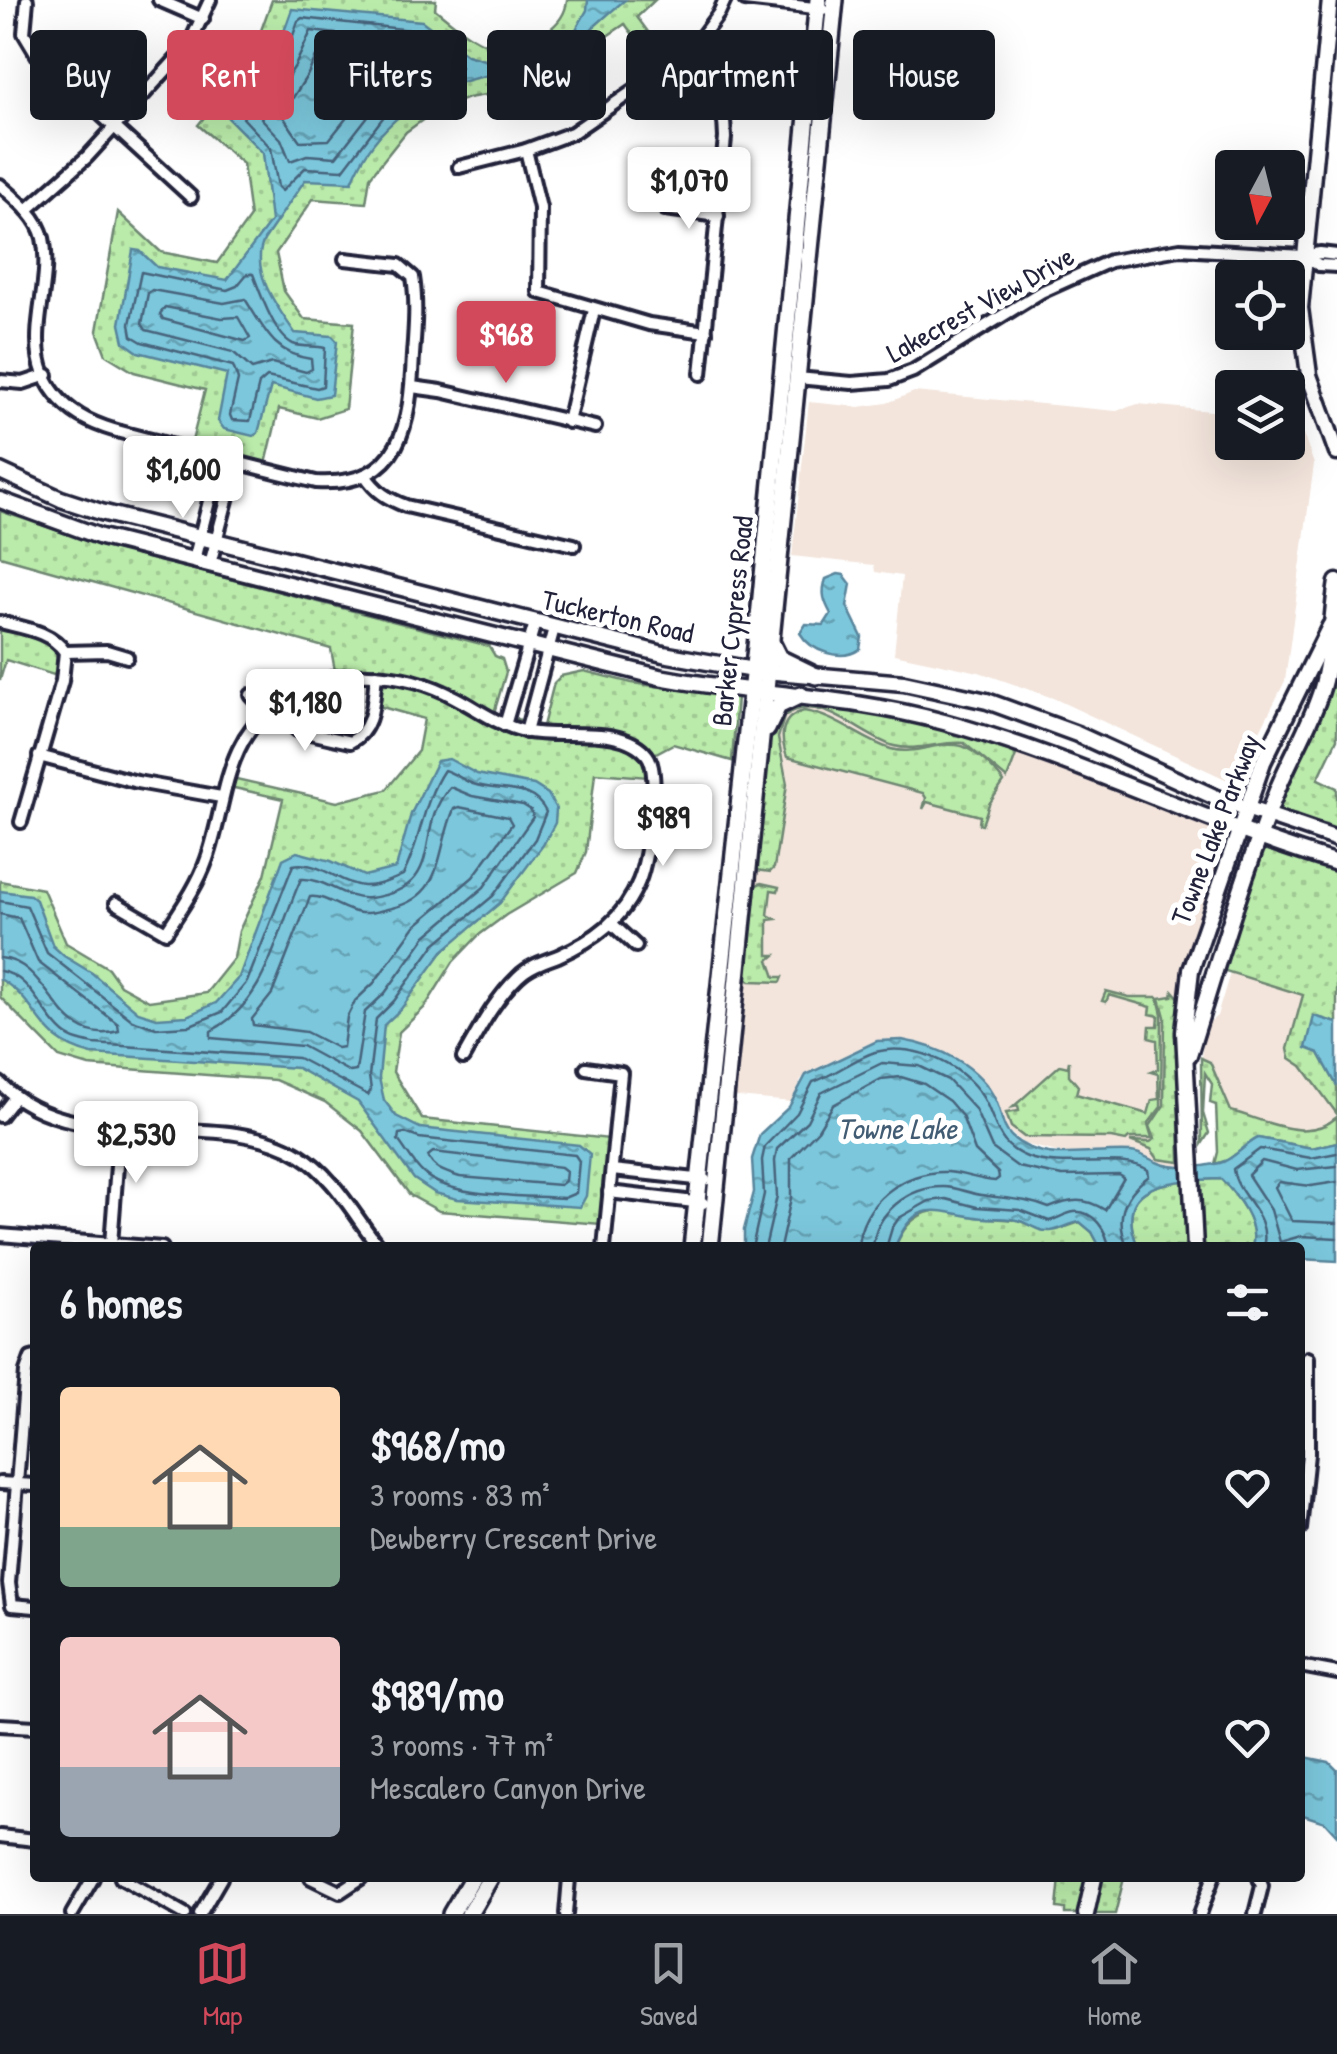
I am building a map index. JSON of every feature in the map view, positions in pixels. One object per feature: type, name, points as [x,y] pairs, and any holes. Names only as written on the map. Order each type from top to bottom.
[{"type":"main road","points":[[1330,0],[1300,308],[1310,375],[1337,454]]},
{"type":"main road","name":"Barker Cypress Road","points":[[759,670],[770,640],[797,378],[805,133],[817,5]]},
{"type":"main road","name":"Barker Cypress Road","points":[[693,1242],[729,905],[757,692],[786,321],[800,268],[823,134],[835,5]]},
{"type":"main road","points":[[805,133],[823,134]]},
{"type":"main road","points":[[786,321],[792,350],[790,367],[797,378]]},
{"type":"main road","name":"Tuckerton Road","points":[[0,471],[60,499],[663,654],[759,670],[904,683],[987,701],[1036,717],[1246,808],[1337,838]]},
{"type":"main road","name":"Tuckerton Road","points":[[0,500],[100,537],[659,677],[888,709],[987,734],[1238,830],[1337,863]]},
{"type":"main road","name":"Towne Lake Parkway","points":[[1187,1060],[1267,816],[1323,686],[1337,582]]},
{"type":"main road","name":"Towne Lake Parkway","points":[[1195,1242],[1184,1032],[1188,986],[1198,944],[1263,762],[1330,626]]},
{"type":"main road","points":[[770,640],[779,658],[816,676]]},
{"type":"main road","name":"Barker Cypress Road","points":[[711,1242],[758,757],[757,692]]},
{"type":"main road","points":[[758,757],[772,712],[801,695]]},
{"type":"main road","points":[[729,905],[732,938],[728,981],[735,984]]},
{"type":"main road","points":[[1188,986],[1207,990]]},
{"type":"main road","points":[[451,1914],[470,1882]]},
{"type":"main road","points":[[469,1914],[488,1882]]},
{"type":"main road","points":[[1086,1914],[1093,1882]]},
{"type":"street","points":[[27,0],[24,32],[39,58],[191,197]]},
{"type":"street","points":[[159,0],[204,20]]},
{"type":"street","points":[[27,210],[57,186],[189,46],[210,0]]},
{"type":"street","points":[[706,30],[725,0]]},
{"type":"street","points":[[745,0],[835,5]]},
{"type":"street","points":[[459,167],[526,150],[572,133],[626,96]]},
{"type":"street","points":[[702,374],[724,120]]},
{"type":"street","points":[[526,150],[540,208],[539,292],[649,324],[706,332]]},
{"type":"street","points":[[0,184],[27,210],[42,234],[44,277],[36,331],[46,375],[55,393],[83,418],[103,427],[316,482],[333,483],[365,475],[385,460],[406,426],[412,388],[416,298],[413,277],[399,265],[346,259]]},
{"type":"street","points":[[665,209],[718,216]]},
{"type":"street","name":"Lakecrest View Drive","points":[[797,378],[852,383],[889,380],[913,371],[1042,292],[1110,261],[1180,249],[1303,256]]},
{"type":"street","points":[[1303,256],[1337,255]]},
{"type":"street","points":[[1303,256],[1319,264],[1337,266]]},
{"type":"street","points":[[568,422],[594,310]]},
{"type":"street","points":[[0,381],[23,383],[46,375]]},
{"type":"street","points":[[412,388],[441,391],[595,427]]},
{"type":"street","points":[[194,560],[220,458]]},
{"type":"street","points":[[210,564],[236,462]]},
{"type":"street","points":[[365,475],[387,498],[406,506],[574,545]]},
{"type":"street","points":[[211,492],[220,490],[228,496]]},
{"type":"street","points":[[207,510],[223,514]]},
{"type":"street","points":[[0,622],[46,635],[64,652],[66,666],[21,822]]},
{"type":"street","points":[[515,729],[515,695],[535,623]]},
{"type":"street","points":[[515,729],[534,700],[554,628]]},
{"type":"street","points":[[64,652],[107,651],[127,657]]},
{"type":"street","points":[[522,671],[541,676]]},
{"type":"street","points":[[251,695],[306,733],[345,742],[356,740],[370,718],[376,675]]},
{"type":"street","points":[[116,903],[166,932],[206,861],[229,768],[238,750],[270,708],[296,691],[327,680],[376,675],[437,689],[515,729],[601,735],[629,742],[651,759],[654,772],[646,858],[639,882],[612,924],[519,976],[491,1008],[463,1058]]},
{"type":"street","points":[[515,695],[534,700]]},
{"type":"street","points":[[40,756],[137,782],[222,798]]},
{"type":"street","points":[[612,924],[636,946]]},
{"type":"street","points":[[586,1068],[620,1073],[605,1242]]},
{"type":"street","points":[[0,1083],[14,1098],[71,1121],[247,1137],[278,1144],[320,1170],[375,1242]]},
{"type":"street","points":[[0,1116],[14,1098]]},
{"type":"street","points":[[111,1242],[120,1126]]},
{"type":"street","points":[[612,1170],[716,1181]]},
{"type":"street","points":[[610,1192],[714,1204]]},
{"type":"street","points":[[0,1235],[86,1242]]},
{"type":"street","points":[[1305,1482],[1308,1358]]},
{"type":"street","points":[[30,1364],[26,1372],[10,1583],[12,1604],[30,1606]]},
{"type":"street","points":[[0,1482],[30,1485]]},
{"type":"street","points":[[1305,1667],[1337,1673]]},
{"type":"street","points":[[0,1725],[30,1727]]},
{"type":"street","points":[[0,1836],[30,1839]]},
{"type":"street","points":[[72,1914],[91,1882]]},
{"type":"street","points":[[129,1882],[185,1914]]},
{"type":"street","points":[[200,1914],[218,1882]]},
{"type":"street","points":[[319,1882],[340,1892],[355,1882]]},
{"type":"street","points":[[566,1914],[570,1882]]},
{"type":"street","points":[[1200,1914],[1211,1882]]},
{"type":"street","points":[[1256,1914],[1260,1882]]},
{"type":"shaded area","points":[[914,392],[1116,411],[1138,404],[1215,411],[1215,460],[1305,460],[1305,439],[1314,464],[1285,681],[1234,783],[1053,698],[979,672],[894,654],[902,576],[875,572],[874,565],[792,556],[809,402],[859,407],[887,403]]},
{"type":"shaded area","points":[[792,702],[1004,744],[1221,831],[1226,846],[1191,948],[1180,1000],[1181,1166],[1163,1165],[1135,1152],[1061,1153],[1024,1144],[1006,1129],[996,1099],[974,1072],[940,1050],[910,1040],[870,1043],[809,1072],[801,1080],[792,1102],[727,1096],[770,728],[773,718]]},
{"type":"shaded area","points":[[1230,973],[1303,995],[1288,1049],[1290,1058],[1302,1066],[1337,1114],[1327,1126],[1296,1131],[1231,1111],[1210,1062],[1201,1058],[1206,1025],[1217,1016]]},
{"type":"green space","points":[[272,0],[436,0],[435,9],[462,30],[314,30],[314,120],[423,120],[406,132],[370,177],[366,203],[313,199],[276,253],[284,291],[304,319],[354,323],[345,409],[317,418],[279,409],[266,464],[191,445],[205,390],[134,372],[106,355],[97,331],[118,212],[161,252],[217,263],[250,217],[243,164],[198,125],[202,120],[294,120],[294,30],[261,30]]},
{"type":"green space","points":[[567,0],[655,0],[637,17],[647,30],[629,30],[625,24],[606,37],[606,30],[548,30],[563,14]]},
{"type":"green space","points":[[467,33],[487,45],[487,95],[468,98]]},
{"type":"green space","points":[[0,511],[113,549],[489,646],[502,659],[506,672],[494,713],[543,726],[554,683],[561,676],[584,671],[632,683],[737,697],[732,761],[673,744],[645,759],[648,777],[595,773],[586,852],[577,873],[479,935],[453,962],[425,1007],[399,1032],[393,1072],[422,1119],[610,1139],[601,1224],[439,1211],[410,1195],[362,1131],[325,1102],[275,1080],[89,1066],[59,1057],[0,997],[0,881],[43,889],[66,943],[108,968],[120,985],[149,1001],[206,993],[234,958],[239,931],[265,875],[283,799],[230,787],[232,778],[337,802],[386,790],[418,751],[424,719],[375,705],[382,670],[335,671],[331,649],[0,556]]},
{"type":"green space","points":[[0,628],[50,646],[56,654],[57,676],[6,660],[0,680]]},
{"type":"green space","points":[[1337,634],[1337,739],[1318,779],[1337,788],[1337,834],[1283,816],[1277,801]]},
{"type":"green space","points":[[796,702],[928,726],[1006,747],[1016,755],[1007,779],[964,743],[894,746],[827,712],[799,709],[786,715],[780,710]]},
{"type":"green space","points":[[779,711],[784,717],[778,738],[787,784],[774,868],[770,872],[757,870],[753,865],[771,727]]},
{"type":"green space","points":[[804,711],[891,749],[909,751],[945,745],[968,748],[1004,782],[989,804],[982,825],[980,816],[927,802],[923,809],[923,793],[787,757],[783,743],[786,723]]},
{"type":"green space","points":[[1267,849],[1337,867],[1337,1023],[1314,1016],[1319,1053],[1337,1086],[1337,1114],[1302,1066],[1290,1058],[1288,1049],[1303,995],[1219,969],[1258,857]]},
{"type":"green space","points":[[761,883],[779,887],[778,891],[771,890],[768,915],[776,919],[768,920],[768,955],[775,955],[769,960],[775,977],[783,977],[781,982],[750,981],[742,975],[752,887]]},
{"type":"green space","points":[[1106,991],[1129,997],[1158,997],[1162,1014],[1161,1107],[1148,1124],[1152,1138],[1126,1141],[1024,1137],[1011,1127],[1006,1113],[1019,1111],[1018,1106],[1013,1107],[1060,1065],[1068,1067],[1069,1061],[1069,1075],[1078,1086],[1076,1094],[1148,1114],[1152,1100],[1159,1099],[1158,1074],[1151,1072],[1158,1069],[1157,1040],[1149,1038],[1150,1026],[1158,1026],[1159,1016],[1150,1014],[1151,1007],[1109,995],[1106,1002],[1102,1001]]},
{"type":"green space","points":[[1173,991],[1180,999],[1180,1162],[1158,1159],[1151,1149],[1130,1141],[1155,1139],[1150,1126],[1164,1105],[1165,1017],[1160,998],[1172,996]]},
{"type":"green space","points":[[1201,1058],[1210,1062],[1231,1111],[1299,1129],[1325,1125],[1337,1117],[1337,1142],[1312,1148],[1258,1138],[1228,1160],[1215,1164],[1216,1105],[1210,1103],[1212,1084],[1205,1073],[1203,1113],[1209,1133],[1202,1144]]},
{"type":"green space","points":[[1221,1179],[1240,1201],[1252,1228],[1253,1242],[1137,1242],[1133,1208],[1140,1196],[1151,1188]]},
{"type":"green space","points":[[945,1209],[975,1217],[1018,1220],[1042,1230],[1057,1230],[1080,1222],[1097,1242],[898,1242],[914,1220],[927,1212]]},
{"type":"green space","points":[[1060,1882],[1123,1882],[1115,1914],[1065,1914],[1065,1909],[1057,1908]]},
{"type":"water","points":[[588,0],[625,0],[590,30],[576,30]]},
{"type":"water","points":[[292,9],[422,21],[434,30],[314,30],[314,120],[396,120],[374,143],[352,182],[305,180],[260,252],[263,276],[295,333],[332,336],[337,341],[331,395],[316,398],[271,386],[258,433],[253,436],[224,429],[218,421],[227,374],[138,352],[124,342],[120,324],[133,250],[140,251],[157,267],[227,280],[271,221],[263,153],[230,120],[294,120],[294,30],[285,30]]},
{"type":"water","points":[[467,55],[487,61],[487,76],[467,81]]},
{"type":"water","points":[[838,574],[851,584],[847,606],[862,637],[860,649],[845,655],[819,650],[800,633],[806,624],[824,625],[831,614],[824,584]]},
{"type":"water","points":[[449,759],[477,774],[534,785],[548,794],[556,809],[555,823],[500,903],[443,951],[401,1009],[384,1025],[379,1078],[384,1100],[396,1116],[420,1128],[579,1145],[590,1154],[586,1196],[580,1207],[457,1199],[435,1193],[414,1179],[358,1102],[297,1068],[92,1054],[60,1040],[0,979],[0,891],[30,895],[36,900],[53,946],[138,1012],[157,1018],[187,1016],[216,1003],[239,977],[283,859],[297,852],[364,876],[396,868],[411,814],[437,761]]},
{"type":"water","points":[[1314,1016],[1337,1023],[1337,1086],[1319,1053],[1306,1048]]},
{"type":"water","name":"Towne Lake","points":[[902,1040],[930,1047],[969,1067],[989,1088],[1011,1136],[1037,1151],[1131,1152],[1166,1165],[1189,1167],[1225,1161],[1258,1138],[1312,1148],[1337,1142],[1337,1261],[1305,1259],[1305,1242],[1253,1242],[1252,1228],[1240,1201],[1221,1179],[1167,1183],[1140,1196],[1133,1208],[1137,1242],[1097,1242],[1080,1222],[1047,1231],[1012,1219],[928,1211],[910,1221],[897,1242],[744,1242],[754,1192],[752,1159],[760,1134],[789,1107],[806,1075],[877,1041]]},
{"type":"water","points":[[1305,1757],[1329,1762],[1337,1770],[1337,1835],[1325,1822],[1305,1816]]}]
